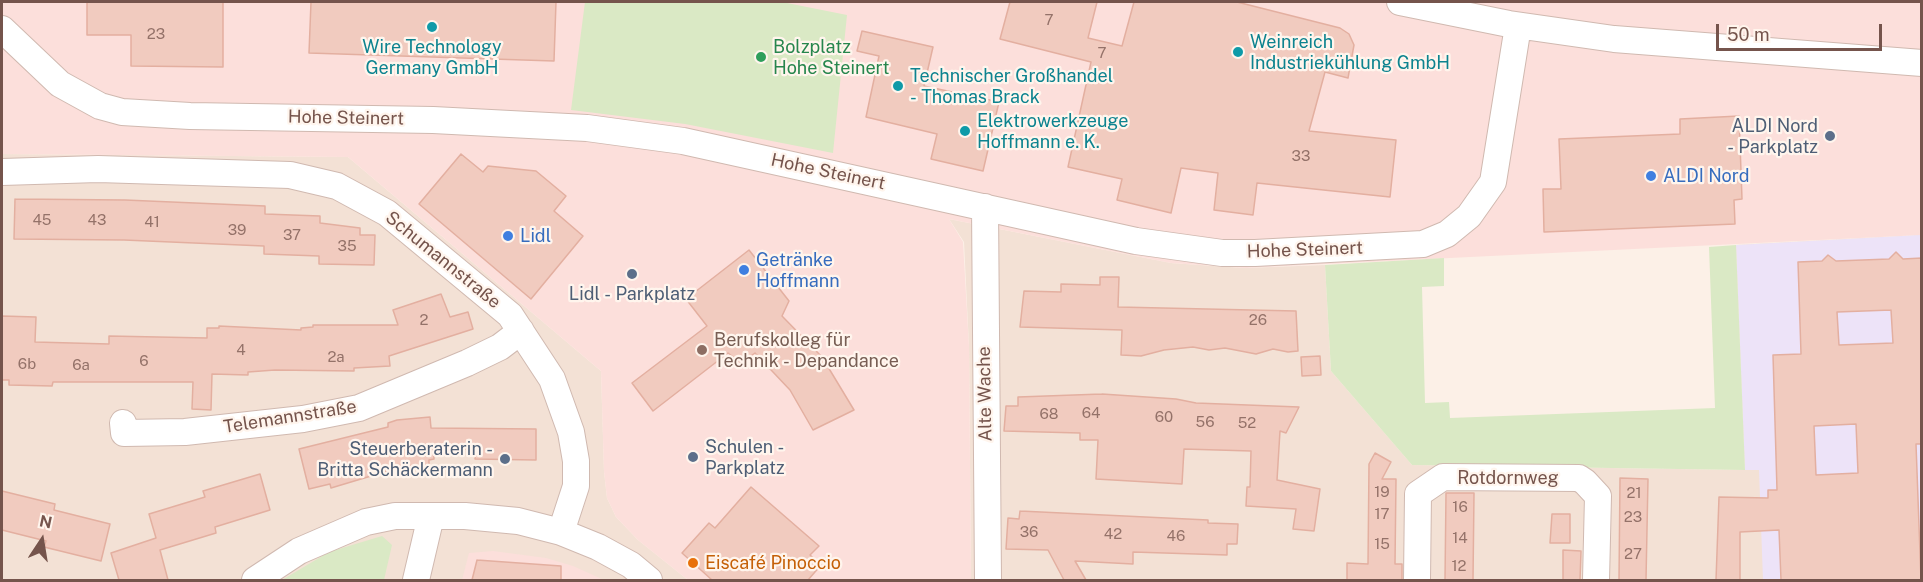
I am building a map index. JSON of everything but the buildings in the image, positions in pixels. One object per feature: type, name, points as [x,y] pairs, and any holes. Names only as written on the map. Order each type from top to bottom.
[{"type":"street","points":[[1400,2],[1518,26],[1614,39],[1922,63]]},
{"type":"street","name":"Hohe Steinert","points":[[2,29],[60,84],[100,106],[122,112],[161,115],[450,120],[587,128],[683,141],[1136,241],[1222,253],[1318,251],[1423,244],[1447,234],[1469,216],[1493,182],[1518,26]]},
{"type":"street","name":"Schumannstraße","points":[[2,172],[98,169],[280,174],[337,186],[374,205],[404,225],[510,315],[552,379],[571,432],[576,461],[576,486],[561,532]]},
{"type":"street","name":"Alte Wache","points":[[985,207],[988,580]]},
{"type":"street","name":"Telemannstraße","points":[[123,423],[124,433],[185,432],[294,420],[359,408],[467,363],[500,347],[521,331]]},
{"type":"street","name":"Rotdornweg","points":[[1417,580],[1418,494],[1443,477],[1579,478],[1585,482],[1598,496],[1596,580]]},
{"type":"street","points":[[255,580],[299,551],[366,522],[395,516],[431,516],[504,518],[561,532],[598,547],[631,565],[649,580]]},
{"type":"street","points":[[416,580],[431,516]]},
{"type":"shaded area","points":[[2,2],[1921,2],[1921,235],[1245,268],[1171,263],[949,219],[963,242],[969,347],[971,580],[688,580],[638,540],[616,517],[607,498],[601,371],[348,157],[2,154]]},
{"type":"shaded area","points":[[2,154],[348,157],[601,371],[607,498],[616,517],[638,540],[688,580],[2,580]]},
{"type":"shaded area","points":[[949,219],[1171,263],[1245,268],[1325,265],[1331,371],[1412,465],[1745,470],[1736,245],[1921,235],[1921,580],[971,580],[969,347],[964,242]]},
{"type":"shaded area","points":[[1921,235],[1921,580],[1763,580],[1759,470],[1745,470],[1736,245]]},
{"type":"shaded area","points":[[493,551],[546,558],[573,566],[604,580],[462,580],[469,553]]},
{"type":"green space","points":[[585,2],[782,2],[847,15],[833,153],[685,124],[571,110]]},
{"type":"green space","points":[[1736,245],[1745,470],[1412,465],[1331,371],[1325,265],[1444,258],[1444,286],[1422,287],[1425,403],[1449,402],[1450,418],[1715,408],[1709,247]]},
{"type":"green space","points":[[382,536],[392,545],[384,580],[282,580],[329,552]]},
{"type":"place","name":"Wire Technology Germany GmbH","points":[[432,27]]},
{"type":"place","name":"Weinreich Industriekühlung GmbH","points":[[1238,52]]},
{"type":"place","name":"Bolzplatz Hohe Steinert","points":[[761,57]]},
{"type":"place","name":"Technischer Großhandel - Thomas Brack","points":[[898,86]]},
{"type":"place","name":"Elektrowerkzeuge Hoffmann e. K.","points":[[965,131]]},
{"type":"place","name":"ALDI Nord - Parkplatz","points":[[1830,136]]},
{"type":"place","name":"ALDI Nord","points":[[1651,176]]},
{"type":"place","name":"Lidl","points":[[508,236]]},
{"type":"place","name":"Getränke Hoffmann","points":[[744,270]]},
{"type":"place","name":"Lidl - Parkplatz","points":[[632,274]]},
{"type":"place","name":"Berufskolleg für Technik - Depandance","points":[[702,350]]},
{"type":"place","name":"Schulen - Parkplatz","points":[[693,457]]},
{"type":"place","name":"Steuerberaterin - Britta Schäckermann","points":[[505,459]]},
{"type":"place","name":"Eiscafé Pinoccio","points":[[693,563]]}]
